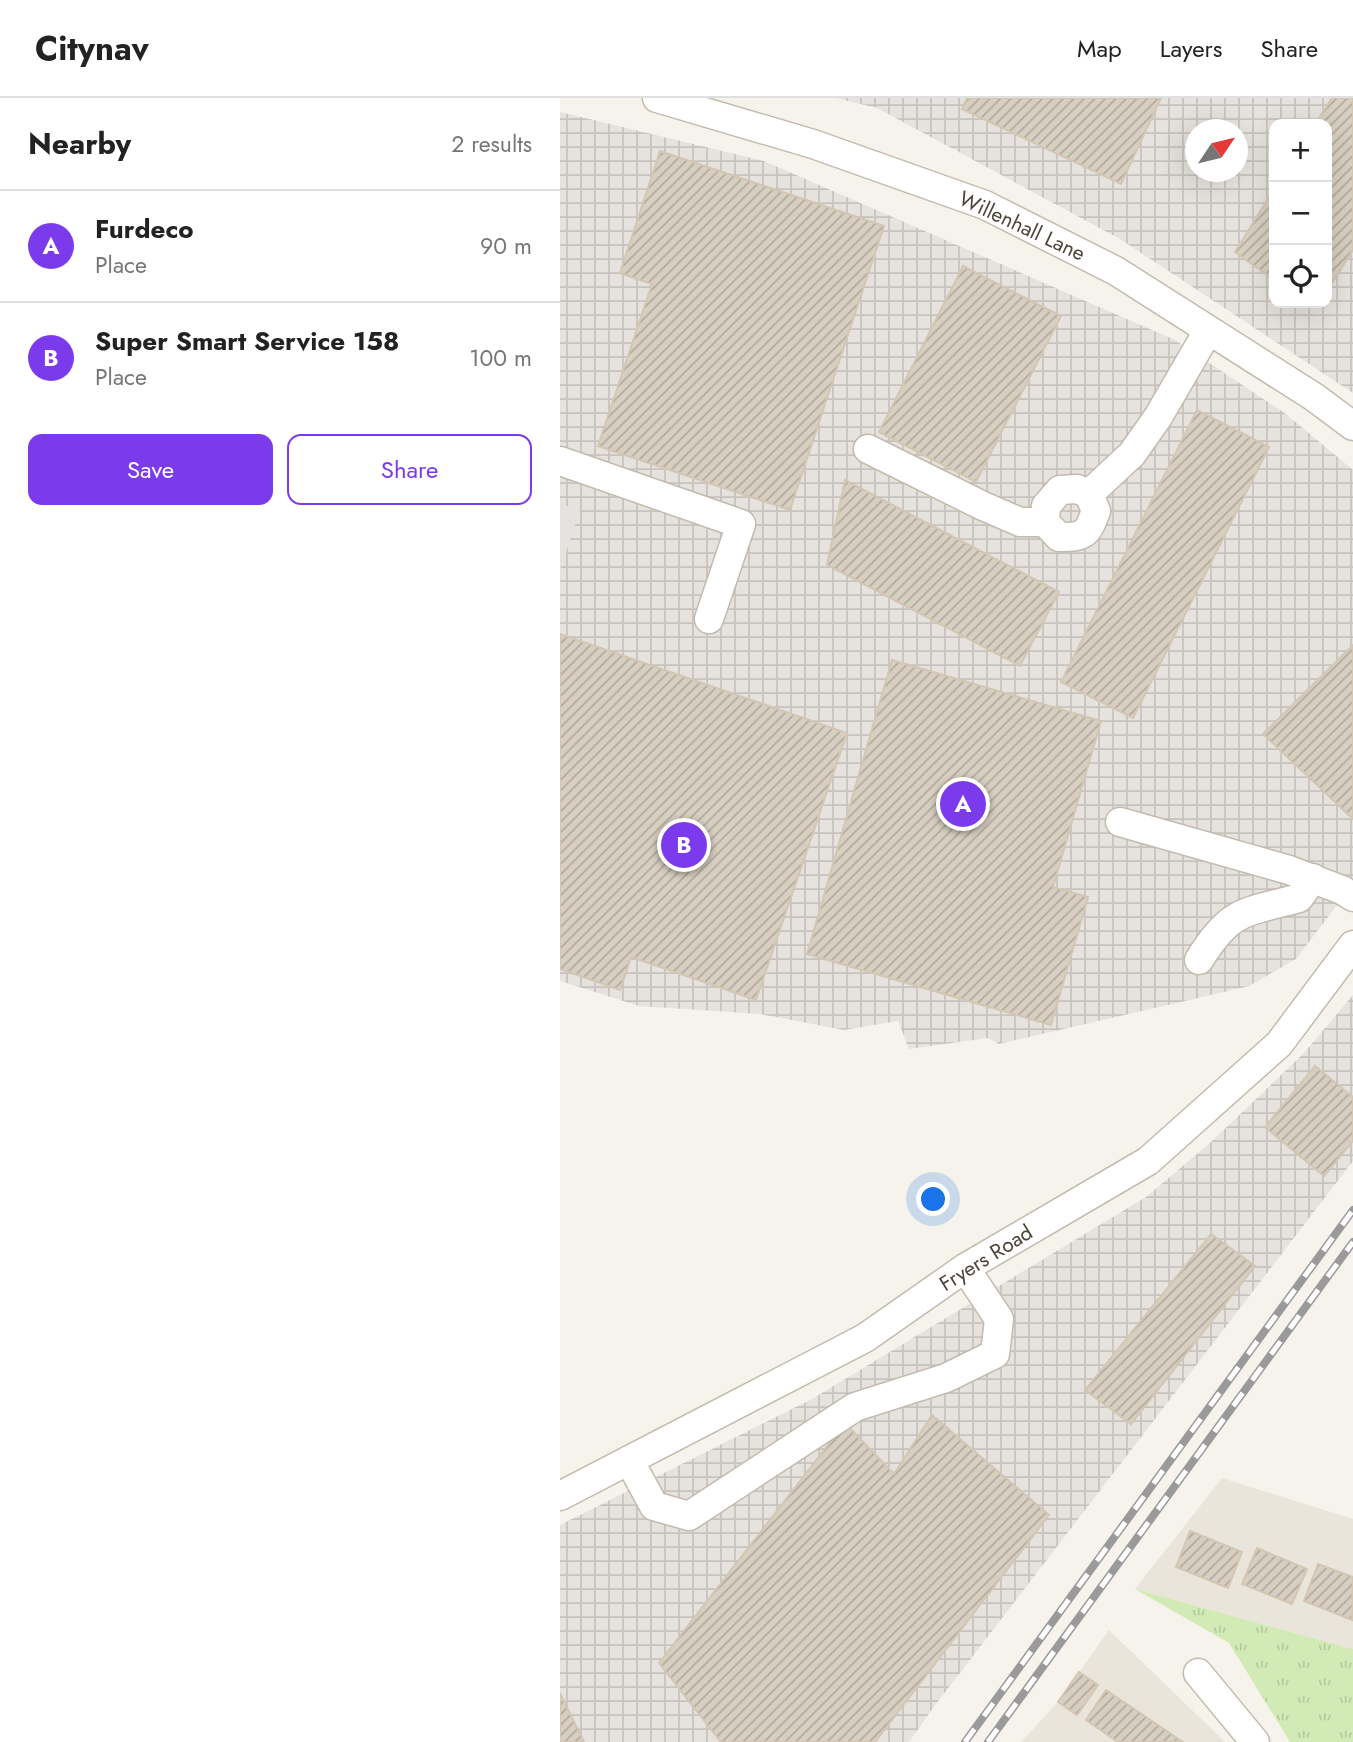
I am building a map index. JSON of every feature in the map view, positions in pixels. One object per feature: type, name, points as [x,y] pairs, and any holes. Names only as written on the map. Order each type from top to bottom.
[{"type":"street","name":"Willenhall Lane","points":[[657,98],[813,144],[985,205],[1116,271],[1314,397],[1353,426]]},
{"type":"street","points":[[1089,494],[1132,454],[1158,417],[1208,331]]},
{"type":"street","points":[[868,449],[1020,522],[1045,522]]},
{"type":"street","points":[[560,461],[741,524],[709,619]]},
{"type":"street","points":[[1077,489],[1089,494],[1096,511],[1090,529],[1079,537],[1059,537],[1045,522],[1046,506],[1060,490],[1077,489]]},
{"type":"street","points":[[1120,822],[1313,878],[1353,897]]},
{"type":"street","points":[[1199,960],[1218,931],[1228,922],[1249,910],[1299,898],[1313,878]]},
{"type":"street","name":"Fryers Road","points":[[560,1496],[865,1338],[965,1268],[1148,1161],[1279,1044],[1353,945]]},
{"type":"street","points":[[629,1460],[654,1506],[690,1516],[855,1407],[946,1378],[995,1354],[999,1319],[965,1268]]},
{"type":"street","points":[[1198,1673],[1255,1742]]},
{"type":"shaded area","points":[[836,98],[1353,98],[1353,393],[1120,239],[877,108]]},
{"type":"shaded area","points":[[560,112],[764,161],[1175,340],[1286,414],[1353,470],[1353,884],[1296,959],[1249,986],[1185,1001],[999,1044],[988,1038],[909,1049],[898,1021],[844,1030],[760,1014],[639,1006],[560,981]]},
{"type":"shaded area","points":[[560,503],[580,511],[560,570]]},
{"type":"shaded area","points":[[1353,995],[1353,1161],[909,1742],[560,1742],[560,1525],[812,1399],[1146,1197],[1210,1143],[1304,1053]]},
{"type":"shaded area","points":[[1222,1478],[1353,1519],[1353,1649],[1135,1589]]},
{"type":"shaded area","points":[[1109,1630],[1225,1742],[1021,1742],[1058,1702]]},
{"type":"green space","points":[[1135,1589],[1353,1649],[1353,1742],[1290,1742],[1229,1643]]},
{"type":"building","points":[[967,98],[1161,98],[1121,184],[962,109]]},
{"type":"building","points":[[1332,98],[1353,98],[1353,250],[1332,283],[1332,119],[1318,119]]},
{"type":"building","points":[[660,151],[884,226],[790,510],[598,446],[652,284],[620,273]]},
{"type":"building","points":[[1269,197],[1269,276],[1235,252]]},
{"type":"building","points":[[963,266],[1061,316],[976,482],[879,432]]},
{"type":"building","points":[[1197,410],[1269,447],[1133,718],[1061,682]]},
{"type":"building","points":[[845,480],[1059,592],[1020,666],[827,565]]},
{"type":"building","points":[[560,634],[847,733],[756,1000],[631,957],[620,990],[560,969]]},
{"type":"building","points":[[1353,645],[1353,819],[1263,734]]},
{"type":"building","points":[[892,660],[1101,721],[1053,887],[1088,897],[1051,1025],[807,954]]},
{"type":"building","points":[[1315,1066],[1353,1097],[1353,1141],[1324,1176],[1265,1127]]},
{"type":"building","points":[[1211,1234],[1255,1266],[1131,1424],[1085,1390]]},
{"type":"building","points":[[932,1415],[1049,1515],[875,1742],[721,1742],[659,1663],[845,1423],[894,1474]]},
{"type":"building","points":[[1190,1531],[1242,1552],[1228,1588],[1176,1567]]},
{"type":"building","points":[[1257,1548],[1307,1569],[1292,1604],[1242,1584]]},
{"type":"building","points":[[1318,1564],[1353,1577],[1352,1620],[1304,1601]]},
{"type":"building","points":[[1079,1672],[1098,1685],[1077,1715],[1058,1702]]},
{"type":"building","points":[[1106,1690],[1183,1742],[1118,1742],[1086,1720]]},
{"type":"building","points":[[560,1693],[584,1742],[560,1742]]},
{"type":"railway","points":[[965,1742],[1353,1210]]},
{"type":"railway","points":[[988,1742],[1353,1242]]},
{"type":"place","name":"Furdeco","points":[[963,804]]},
{"type":"place","name":"Super Smart Service 158","points":[[684,845]]}]
